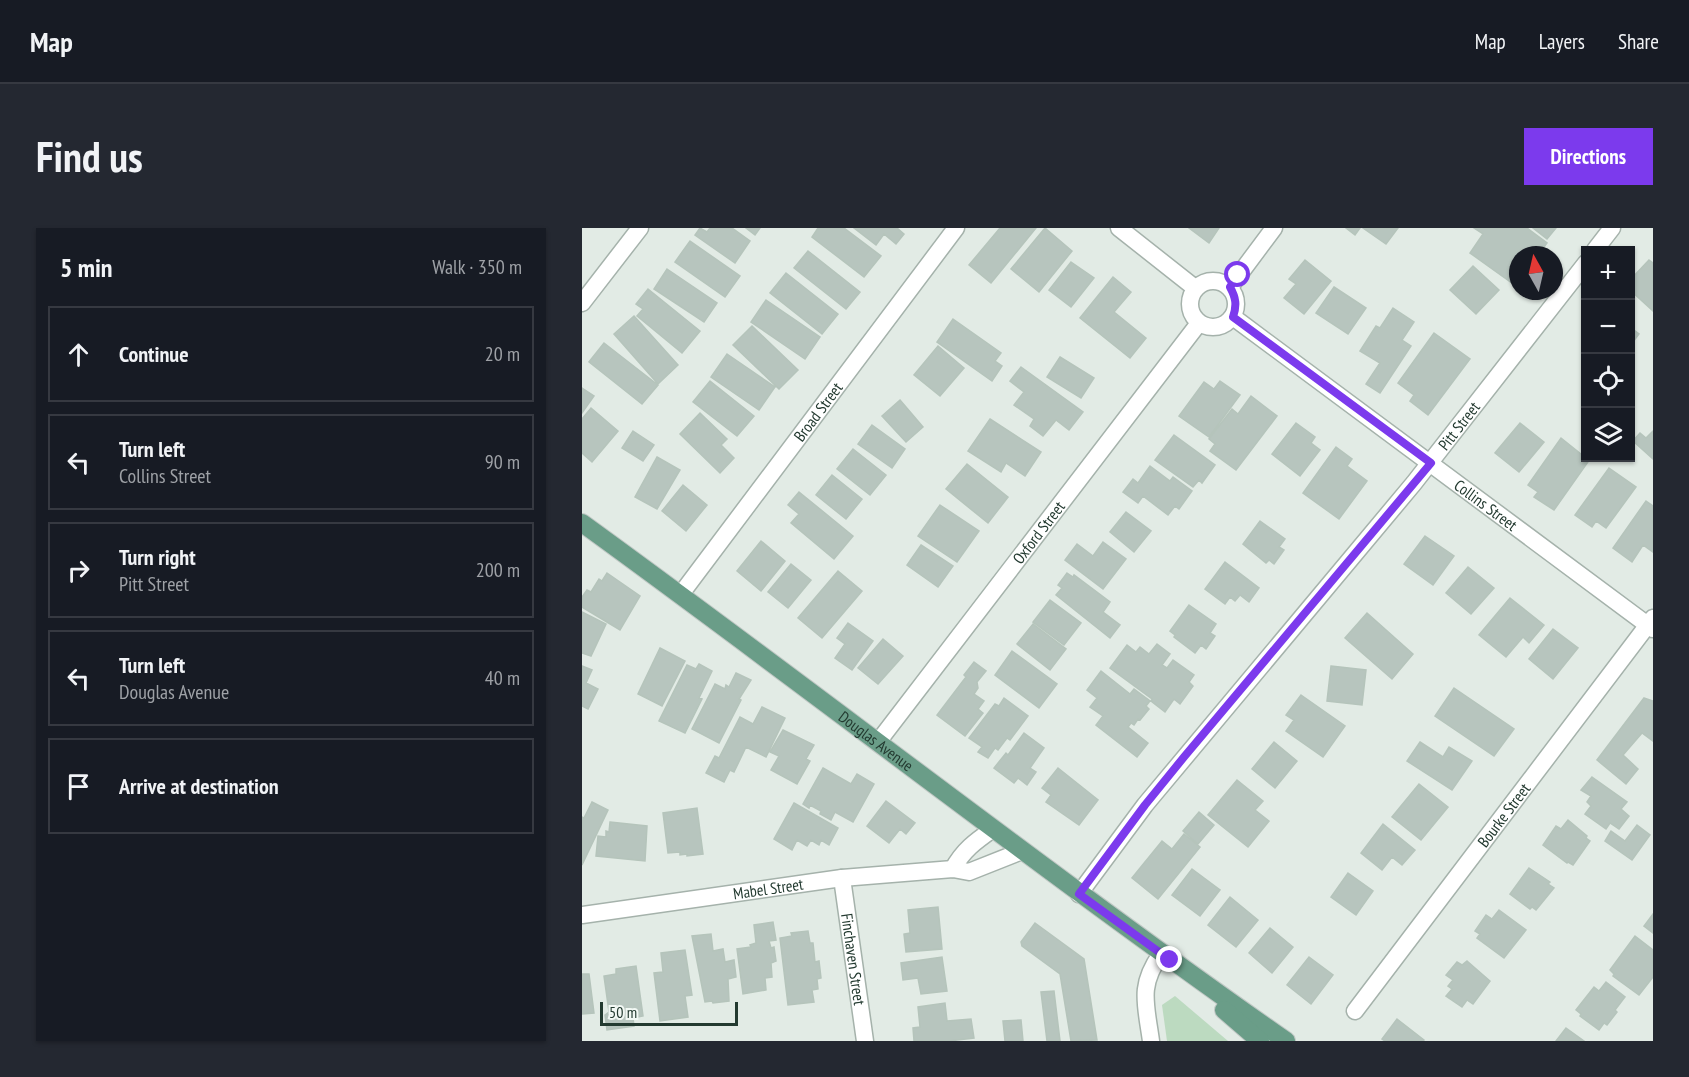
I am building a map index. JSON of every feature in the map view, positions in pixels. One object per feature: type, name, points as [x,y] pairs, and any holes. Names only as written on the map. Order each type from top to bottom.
[{"type":"main road","name":"Douglas Avenue","points":[[582,523],[681,594],[1079,894],[1286,1041]]},
{"type":"main road","name":"Douglas Avenue","points":[[1166,957],[1260,1041]]},
{"type":"street","points":[[582,303],[640,228]]},
{"type":"street","name":"Broad Street","points":[[681,594],[956,228]]},
{"type":"street","points":[[1119,228],[1195,288]]},
{"type":"street","points":[[1230,287],[1274,228]]},
{"type":"street","points":[[1598,246],[1612,228]]},
{"type":"street","name":"Pitt Street","points":[[1079,894],[1171,773],[1431,463],[1581,269]]},
{"type":"street","points":[[1218,280],[1230,287],[1235,296],[1236,307],[1233,317],[1223,325],[1211,327],[1199,323],[1191,313],[1189,300],[1195,288],[1205,281],[1218,280]]},
{"type":"street","name":"Collins Street","points":[[1233,317],[1651,624]]},
{"type":"street","name":"Oxford Street","points":[[878,742],[1199,323]]},
{"type":"street","name":"Bourke Street","points":[[1355,1011],[1651,624]]},
{"type":"street","points":[[953,869],[959,857],[968,847],[993,829]]},
{"type":"street","name":"Mabel Street","points":[[582,915],[842,878],[953,869],[969,872],[1022,850]]},
{"type":"street","name":"Finchaven Street","points":[[842,878],[865,1041]]},
{"type":"street","points":[[1151,1041],[1144,993],[1146,980],[1166,957]]},
{"type":"green space","points":[[1175,996],[1228,1041],[1167,1041],[1162,1005]]},
{"type":"building","points":[[700,228],[707,232],[710,228],[732,228],[750,241],[735,263],[695,235]]},
{"type":"building","points":[[746,228],[760,228],[755,235]]},
{"type":"building","points":[[818,228],[844,228],[881,256],[864,277],[812,237]]},
{"type":"building","points":[[854,228],[897,228],[904,234],[896,244],[884,234],[876,245]]},
{"type":"building","points":[[1000,228],[1036,228],[991,283],[969,265]]},
{"type":"building","points":[[1045,228],[1072,251],[1039,292],[1011,269]]},
{"type":"building","points":[[1189,228],[1219,228],[1209,243]]},
{"type":"building","points":[[1346,228],[1360,228],[1355,235]]},
{"type":"building","points":[[1363,228],[1398,228],[1386,244]]},
{"type":"building","points":[[1474,228],[1527,228],[1547,243],[1545,246],[1509,246],[1509,281],[1470,253],[1483,234]]},
{"type":"building","points":[[1533,228],[1556,228],[1547,239]]},
{"type":"building","points":[[690,241],[740,276],[725,297],[675,262]]},
{"type":"building","points":[[808,251],[860,292],[846,309],[794,268]]},
{"type":"building","points":[[1305,260],[1331,281],[1304,314],[1284,298],[1296,284],[1289,279]]},
{"type":"building","points":[[1649,260],[1653,263],[1653,311],[1635,295],[1635,275]]},
{"type":"building","points":[[1071,262],[1094,278],[1071,307],[1049,290]]},
{"type":"building","points":[[1473,266],[1499,290],[1476,314],[1450,290]]},
{"type":"building","points":[[667,269],[717,303],[704,322],[654,289]]},
{"type":"building","points":[[786,273],[838,314],[822,334],[770,293]]},
{"type":"building","points":[[1113,277],[1131,292],[1114,312],[1146,338],[1130,358],[1080,318]]},
{"type":"building","points":[[1334,287],[1366,308],[1348,334],[1316,313]]},
{"type":"building","points":[[648,289],[700,331],[682,353],[637,316],[643,309],[636,304]]},
{"type":"building","points":[[766,300],[820,337],[805,359],[751,322]]},
{"type":"building","points":[[1393,308],[1414,322],[1402,340],[1411,346],[1380,393],[1366,384],[1380,363],[1360,351],[1376,326],[1380,328]]},
{"type":"building","points":[[634,316],[678,365],[658,384],[614,334]]},
{"type":"building","points":[[953,319],[1001,353],[995,361],[1002,366],[992,381],[937,342]]},
{"type":"building","points":[[752,326],[798,370],[779,389],[733,345]]},
{"type":"building","points":[[1434,333],[1470,359],[1428,415],[1410,401],[1414,395],[1398,383]]},
{"type":"building","points":[[604,343],[658,385],[642,404],[589,362]]},
{"type":"building","points":[[938,346],[964,368],[940,396],[914,375]]},
{"type":"building","points":[[727,354],[775,387],[759,410],[711,377]]},
{"type":"building","points":[[1060,357],[1094,378],[1081,398],[1047,377]]},
{"type":"building","points":[[1021,367],[1083,412],[1069,430],[1056,420],[1043,436],[1030,426],[1034,419],[1014,405],[1024,392],[1010,381]]},
{"type":"building","points":[[710,381],[754,416],[737,436],[693,402]]},
{"type":"building","points":[[1220,381],[1240,395],[1209,437],[1179,416],[1204,382],[1214,389]]},
{"type":"building","points":[[582,388],[594,396],[582,413]]},
{"type":"building","points":[[1251,396],[1277,416],[1236,470],[1210,451],[1215,444],[1209,439],[1232,409],[1238,414]]},
{"type":"building","points":[[900,400],[923,427],[906,442],[882,416]]},
{"type":"building","points":[[591,408],[618,431],[592,462],[582,453],[582,419]]},
{"type":"building","points":[[700,413],[727,439],[721,445],[734,458],[720,473],[680,434]]},
{"type":"building","points":[[990,419],[1041,452],[1025,476],[1006,463],[1001,472],[968,451]]},
{"type":"building","points":[[1296,423],[1315,437],[1311,443],[1320,450],[1300,476],[1272,454]]},
{"type":"building","points":[[1520,423],[1544,442],[1519,472],[1495,453]]},
{"type":"building","points":[[872,425],[905,449],[892,468],[858,444]]},
{"type":"building","points":[[633,431],[654,445],[643,461],[622,448]]},
{"type":"building","points":[[1653,431],[1653,459],[1635,443],[1635,439],[1640,433],[1646,438]]},
{"type":"building","points":[[1174,435],[1215,465],[1202,483],[1199,480],[1193,487],[1155,460]]},
{"type":"building","points":[[1561,438],[1581,454],[1581,462],[1588,462],[1554,510],[1534,497],[1538,492],[1528,485]]},
{"type":"building","points":[[1336,447],[1352,459],[1347,466],[1367,481],[1339,519],[1303,493]]},
{"type":"building","points":[[853,449],[886,475],[870,495],[837,469]]},
{"type":"building","points":[[657,457],[680,470],[657,509],[635,497]]},
{"type":"building","points":[[967,464],[1008,497],[988,523],[946,489]]},
{"type":"building","points":[[1150,466],[1170,481],[1173,477],[1192,491],[1179,509],[1175,506],[1168,515],[1143,496],[1138,503],[1123,492],[1133,479],[1138,483]]},
{"type":"building","points":[[1609,468],[1636,487],[1606,528],[1596,521],[1592,527],[1575,515]]},
{"type":"building","points":[[832,475],[862,499],[846,519],[816,495]]},
{"type":"building","points":[[683,485],[707,505],[686,531],[662,511]]},
{"type":"building","points":[[799,492],[853,536],[834,559],[791,523],[799,514],[788,505]]},
{"type":"building","points":[[1646,501],[1653,506],[1653,552],[1643,545],[1632,562],[1613,548]]},
{"type":"building","points":[[940,505],[979,531],[957,562],[918,536]]},
{"type":"building","points":[[1126,512],[1151,531],[1134,552],[1110,532]]},
{"type":"building","points":[[1260,521],[1285,539],[1279,547],[1284,550],[1274,564],[1269,560],[1266,563],[1243,544]]},
{"type":"building","points":[[1425,536],[1454,556],[1433,585],[1404,564]]},
{"type":"building","points":[[761,541],[785,561],[761,591],[737,571]]},
{"type":"building","points":[[1103,542],[1126,559],[1103,589],[1065,560],[1077,544],[1093,556]]},
{"type":"building","points":[[921,545],[953,566],[938,587],[907,565]]},
{"type":"building","points":[[1225,562],[1259,588],[1249,602],[1240,595],[1235,601],[1230,597],[1225,604],[1205,589]]},
{"type":"building","points":[[791,564],[811,580],[788,608],[768,592]]},
{"type":"building","points":[[1468,567],[1494,588],[1471,614],[1446,593]]},
{"type":"building","points":[[838,571],[862,591],[822,638],[798,618]]},
{"type":"building","points":[[607,573],[640,596],[620,630],[582,607],[582,597],[587,590],[591,592],[599,579],[602,581]]},
{"type":"building","points":[[1067,573],[1073,577],[1074,575],[1110,602],[1103,612],[1120,625],[1110,638],[1056,595],[1062,588],[1058,585]]},
{"type":"building","points":[[1510,598],[1544,625],[1529,643],[1523,637],[1506,657],[1479,635]]},
{"type":"building","points":[[1050,600],[1081,623],[1064,645],[1033,622]]},
{"type":"building","points":[[1189,605],[1216,624],[1210,633],[1215,636],[1206,649],[1201,645],[1195,653],[1174,637],[1175,635],[1170,631]]},
{"type":"building","points":[[582,612],[606,624],[591,656],[582,653]]},
{"type":"building","points":[[1367,613],[1413,654],[1392,679],[1345,638]]},
{"type":"building","points":[[848,623],[873,641],[852,670],[835,658],[845,644],[837,638]]},
{"type":"building","points":[[1033,624],[1066,649],[1050,670],[1017,644]]},
{"type":"building","points":[[1553,629],[1578,648],[1553,679],[1529,659]]},
{"type":"building","points":[[883,639],[903,656],[878,684],[858,668]]},
{"type":"building","points":[[1157,644],[1170,654],[1162,665],[1167,668],[1173,660],[1194,675],[1189,682],[1193,686],[1180,704],[1174,699],[1165,712],[1151,701],[1152,699],[1110,668],[1127,645],[1136,652],[1140,647],[1149,654]]},
{"type":"building","points":[[660,648],[685,661],[662,706],[638,694]]},
{"type":"building","points":[[1012,651],[1057,684],[1039,708],[995,675]]},
{"type":"building","points":[[974,662],[986,671],[977,682],[978,688],[974,694],[984,701],[978,709],[983,713],[965,736],[937,715],[966,677],[964,675]]},
{"type":"building","points":[[699,664],[712,671],[699,698],[702,699],[685,733],[659,721],[687,665],[696,669]]},
{"type":"building","points":[[582,666],[592,670],[586,683],[598,689],[588,709],[582,706]]},
{"type":"building","points":[[1331,666],[1366,670],[1362,705],[1327,701]]},
{"type":"building","points":[[1101,671],[1130,694],[1134,689],[1150,701],[1146,706],[1149,709],[1140,720],[1138,719],[1134,725],[1131,723],[1128,727],[1148,743],[1137,757],[1096,725],[1103,716],[1090,707],[1097,698],[1087,690]]},
{"type":"building","points":[[736,673],[751,680],[739,699],[741,700],[719,743],[692,729],[715,684],[725,689],[726,685],[729,687]]},
{"type":"building","points":[[1454,688],[1514,729],[1494,756],[1435,716]]},
{"type":"building","points":[[1301,695],[1345,726],[1323,757],[1286,731],[1294,720],[1286,715]]},
{"type":"building","points":[[1004,698],[1028,716],[1010,740],[1007,738],[998,750],[995,748],[988,758],[978,752],[982,747],[969,738],[995,704],[999,706]]},
{"type":"building","points":[[1644,698],[1653,701],[1653,741],[1642,733],[1623,755],[1638,769],[1626,784],[1597,760]]},
{"type":"building","points":[[762,707],[785,718],[766,757],[746,747],[734,772],[730,770],[724,782],[706,773],[715,756],[719,758],[740,717],[753,724]]},
{"type":"building","points":[[783,730],[814,745],[806,759],[810,761],[797,784],[771,770],[779,756],[770,752]]},
{"type":"building","points":[[1024,733],[1044,748],[1030,768],[1036,772],[1027,785],[1018,778],[1014,783],[994,768],[1006,753],[1008,755]]},
{"type":"building","points":[[1274,742],[1297,761],[1275,788],[1252,769]]},
{"type":"building","points":[[1420,742],[1443,757],[1449,747],[1472,761],[1452,790],[1407,761]]},
{"type":"building","points":[[823,768],[851,784],[857,774],[874,784],[853,822],[835,812],[831,820],[820,814],[821,811],[803,804]]},
{"type":"building","points":[[1058,768],[1098,800],[1079,825],[1046,802],[1051,795],[1042,788]]},
{"type":"building","points":[[1592,777],[1627,802],[1621,809],[1629,816],[1619,829],[1610,823],[1606,829],[1585,814],[1591,806],[1587,802],[1591,796],[1581,790]]},
{"type":"building","points":[[1237,780],[1263,801],[1255,810],[1269,821],[1248,847],[1208,815]]},
{"type":"building","points":[[1419,784],[1448,807],[1421,840],[1392,817]]},
{"type":"building","points":[[886,801],[915,823],[906,834],[900,829],[889,843],[867,826]]},
{"type":"building","points":[[592,802],[608,810],[582,865],[582,817],[584,818]]},
{"type":"building","points":[[794,803],[838,828],[829,845],[821,840],[819,845],[811,840],[807,846],[797,840],[792,850],[774,839]]},
{"type":"building","points":[[697,808],[703,854],[687,856],[687,854],[680,855],[680,852],[668,853],[663,813]]},
{"type":"building","points":[[1199,812],[1214,825],[1198,844],[1183,831]]},
{"type":"building","points":[[1568,820],[1590,841],[1573,865],[1543,845],[1556,826],[1561,829]]},
{"type":"building","points":[[610,822],[647,826],[645,861],[596,856],[598,836],[606,837]]},
{"type":"building","points":[[1383,824],[1415,850],[1402,865],[1392,857],[1382,870],[1361,853]]},
{"type":"building","points":[[1637,825],[1650,835],[1632,860],[1605,841],[1611,831],[1625,841]]},
{"type":"building","points":[[1184,834],[1200,847],[1158,899],[1132,878],[1162,841],[1172,849]]},
{"type":"building","points":[[1529,868],[1550,882],[1548,884],[1554,888],[1536,910],[1532,907],[1530,909],[1510,894]]},
{"type":"building","points":[[1192,869],[1220,890],[1200,916],[1172,895]]},
{"type":"building","points":[[1348,873],[1373,891],[1356,915],[1331,897]]},
{"type":"building","points":[[1230,897],[1258,920],[1236,947],[1208,925]]},
{"type":"building","points":[[938,907],[942,949],[906,952],[904,934],[910,933],[908,910]]},
{"type":"building","points":[[1499,910],[1526,930],[1504,958],[1477,938],[1480,934],[1475,931],[1486,915],[1492,919]]},
{"type":"building","points":[[1653,914],[1653,933],[1644,926]]},
{"type":"building","points":[[773,922],[776,940],[769,941],[771,948],[774,947],[776,961],[771,963],[772,977],[765,978],[766,990],[743,994],[737,949],[751,947],[750,945],[756,943],[754,925]]},
{"type":"building","points":[[1035,923],[1084,959],[1097,1040],[1071,1041],[1060,974],[1022,946],[1021,942]]},
{"type":"building","points":[[1270,928],[1293,947],[1272,973],[1249,953]]},
{"type":"building","points":[[808,931],[810,943],[813,943],[815,962],[819,961],[821,978],[817,979],[818,989],[812,990],[814,1002],[788,1005],[780,938],[792,936],[791,933]]},
{"type":"building","points":[[711,934],[713,951],[723,949],[725,962],[734,960],[736,977],[728,979],[729,1001],[705,1002],[692,936]]},
{"type":"building","points":[[1635,936],[1653,950],[1653,977],[1639,995],[1613,976],[1610,970]]},
{"type":"building","points":[[685,950],[692,995],[685,996],[688,1017],[660,1021],[654,973],[663,972],[661,953]]},
{"type":"building","points":[[942,957],[947,991],[921,994],[918,978],[903,980],[901,963]]},
{"type":"building","points":[[1309,957],[1333,975],[1311,1004],[1287,985]]},
{"type":"building","points":[[1467,961],[1490,981],[1473,1004],[1467,1000],[1462,1007],[1446,996],[1452,989],[1448,986],[1453,980],[1446,975],[1457,962],[1462,965]]},
{"type":"building","points":[[636,966],[643,1016],[633,1018],[634,1026],[607,1030],[605,1015],[609,1012],[604,976],[616,974],[616,969]]},
{"type":"building","points":[[582,974],[589,974],[594,1013],[582,1014]]},
{"type":"building","points":[[1606,982],[1625,997],[1607,1025],[1604,1023],[1599,1030],[1580,1016],[1581,1014],[1576,1010],[1594,987],[1599,991]]},
{"type":"building","points":[[1054,991],[1060,1041],[1047,1041],[1041,992]]},
{"type":"building","points":[[945,1003],[947,1021],[971,1019],[974,1038],[914,1041],[913,1028],[920,1027],[918,1007]]},
{"type":"building","points":[[1397,1019],[1424,1040],[1385,1041],[1382,1039]]},
{"type":"building","points":[[1021,1020],[1023,1041],[1005,1041],[1003,1021]]},
{"type":"building","points":[[1566,1028],[1584,1041],[1556,1041]]},
{"type":"route","points":[[1170,960],[1079,894],[1184,757],[1431,463],[1233,317],[1236,307],[1235,296],[1230,287],[1238,275]]}]
